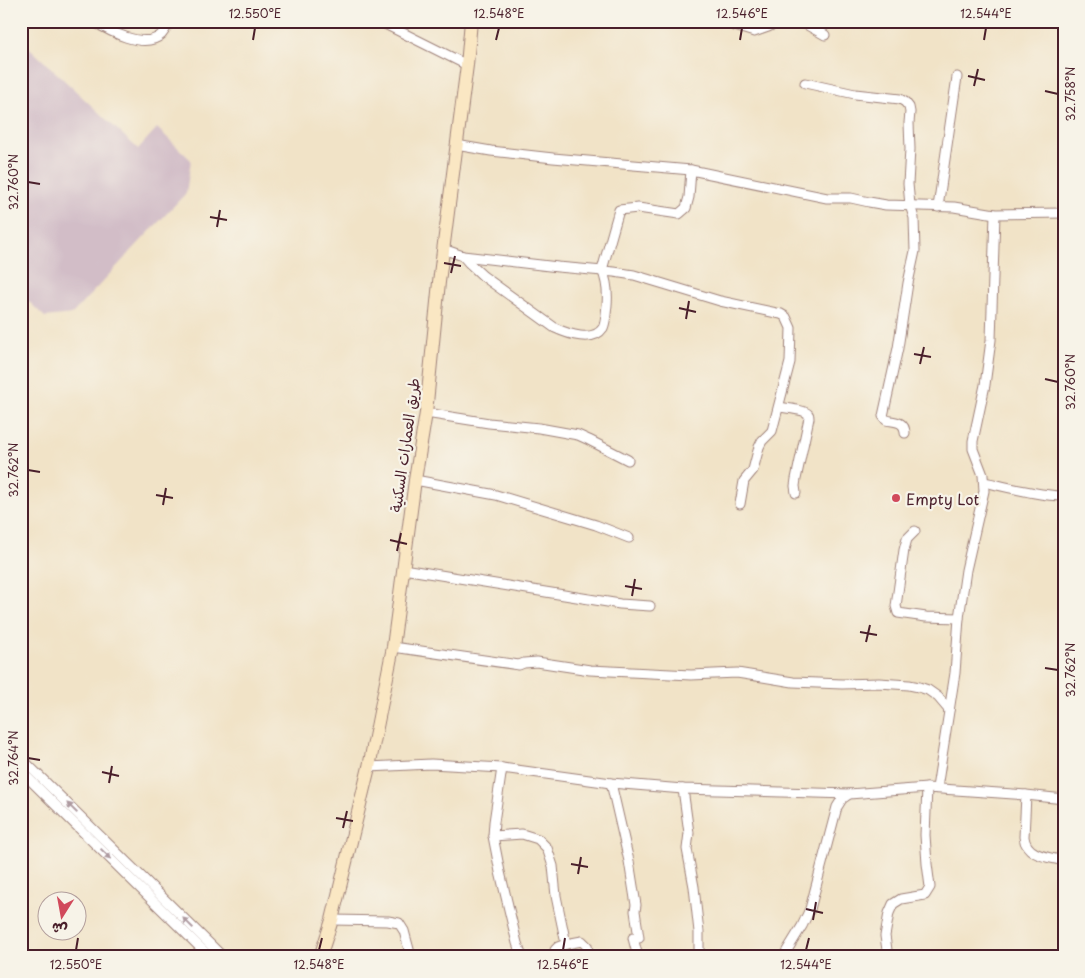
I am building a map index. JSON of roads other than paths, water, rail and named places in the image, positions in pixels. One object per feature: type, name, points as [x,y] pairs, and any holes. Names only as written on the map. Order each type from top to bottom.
[{"type":"main road","name":"طريق العمارات السكنية","points":[[320,957],[332,920],[369,767],[393,647],[415,480],[426,413],[439,282],[471,21]]},
{"type":"street","points":[[93,21],[126,38],[147,40],[162,34],[170,21]]},
{"type":"street","points":[[379,21],[467,65]]},
{"type":"street","points":[[719,21],[754,32],[768,28],[780,21]]},
{"type":"street","points":[[800,21],[825,35]]},
{"type":"street","points":[[938,207],[957,77]]},
{"type":"street","points":[[805,83],[855,94],[900,99],[909,106],[910,149],[908,184],[910,206],[914,218],[915,251],[898,348],[883,414],[886,420],[903,425],[905,433]]},
{"type":"street","points":[[456,145],[553,158],[690,170],[827,198],[851,198],[886,205],[954,208],[995,214],[1064,213]]},
{"type":"street","points":[[463,256],[483,276],[555,328],[579,336],[589,336],[602,330],[606,316],[607,292],[602,270],[619,210],[638,208],[679,214],[686,208],[689,197],[690,170]]},
{"type":"street","points":[[937,788],[954,673],[966,570],[984,491],[984,482],[973,449],[973,441],[985,385],[991,340],[995,214]]},
{"type":"street","points":[[443,249],[463,256],[634,275],[720,301],[781,314],[786,318],[792,328],[792,339],[790,362],[779,407],[772,432],[762,441],[753,470],[744,481],[740,504]]},
{"type":"street","points":[[779,407],[806,412],[809,418],[795,486],[796,493]]},
{"type":"street","points":[[426,413],[578,435],[628,460]]},
{"type":"street","points":[[415,480],[496,495],[596,525],[628,538]]},
{"type":"street","points":[[984,482],[1055,496],[1064,496]]},
{"type":"street","points":[[915,531],[907,540],[904,550],[896,606],[898,613],[926,617],[959,618]]},
{"type":"street","points":[[403,569],[620,604],[650,606]]},
{"type":"street","points":[[393,647],[519,665],[537,662],[590,670],[691,675],[737,673],[793,682],[879,683],[919,686],[938,697],[949,710]]},
{"type":"street","points":[[21,758],[223,957]]},
{"type":"street","points":[[369,767],[431,764],[502,768],[611,783],[682,789],[849,794],[937,788],[1064,799]]},
{"type":"street","points":[[502,768],[494,822],[494,836],[500,872],[517,944],[522,957]]},
{"type":"street","points":[[21,771],[210,957]]},
{"type":"street","points":[[611,783],[632,876],[639,938],[633,938],[638,957]]},
{"type":"street","points":[[888,957],[885,936],[889,913],[893,904],[901,899],[925,895],[930,887],[925,835],[927,788]]},
{"type":"street","points":[[682,789],[689,833],[687,849],[694,887],[699,932],[699,957]]},
{"type":"street","points":[[783,957],[810,909],[837,807],[842,798],[849,794]]},
{"type":"street","points":[[1026,795],[1024,837],[1026,847],[1037,854],[1064,860]]},
{"type":"street","points":[[494,836],[522,834],[538,839],[547,848],[553,866],[556,896],[566,944]]},
{"type":"street","points":[[332,920],[388,921],[399,923],[404,932],[411,957]]},
{"type":"street","points":[[556,957],[555,950],[558,947],[582,941],[587,946],[589,957]]},
{"type":"place","name":"Empty Lot","points":[[896,498]]}]
